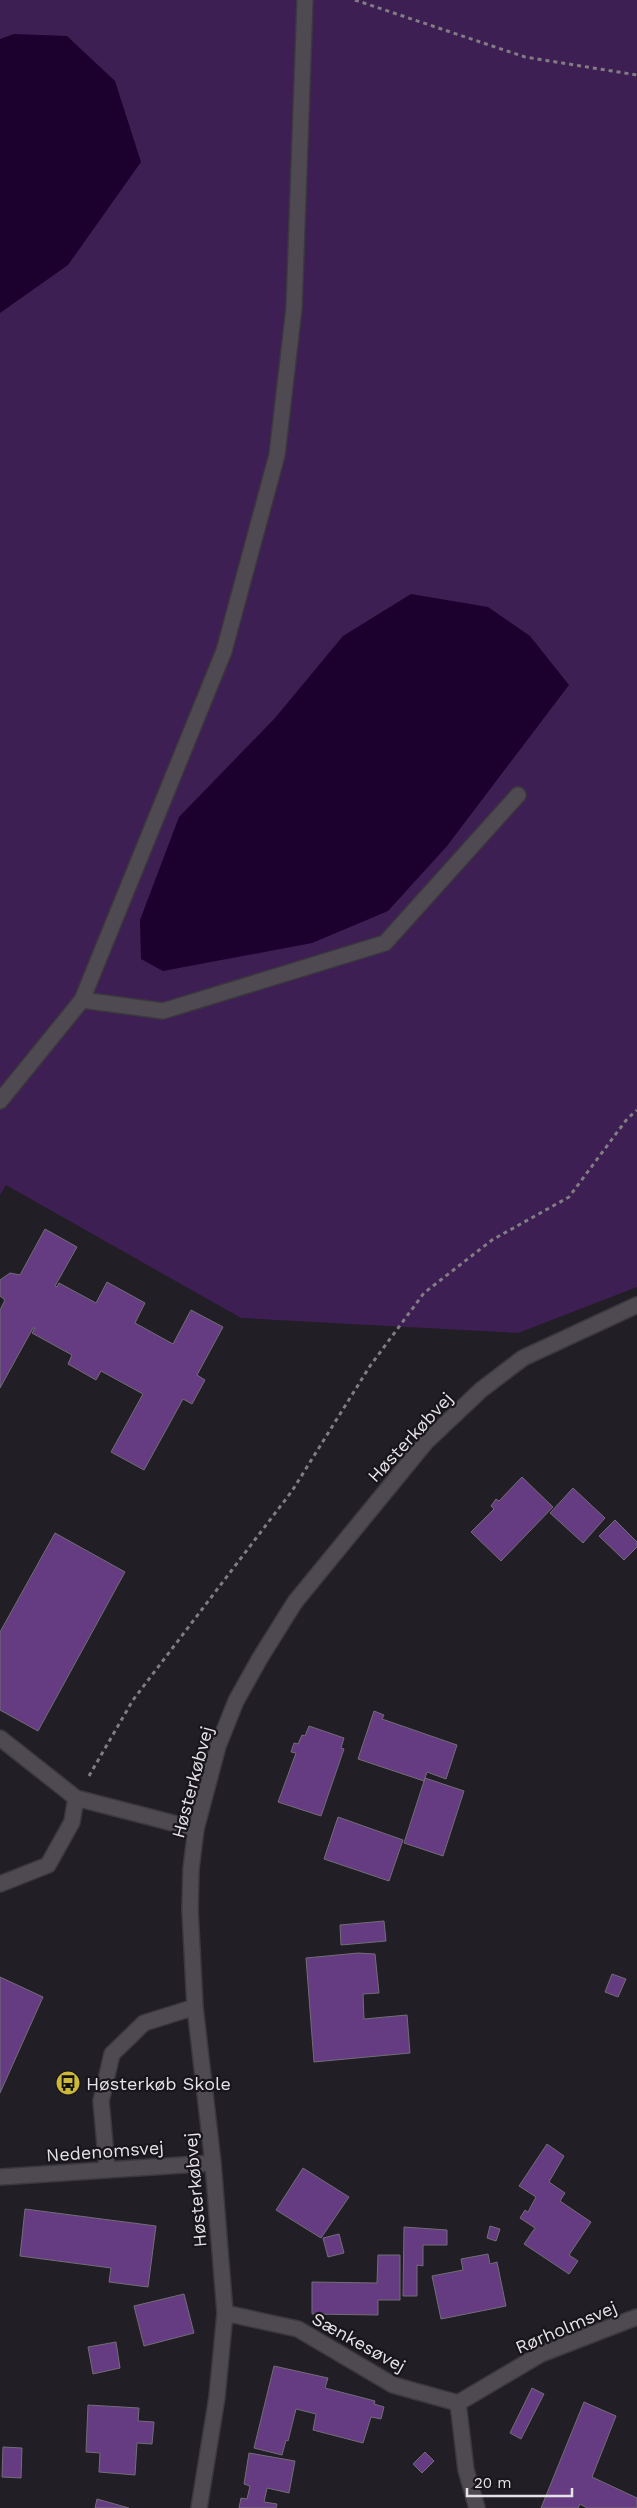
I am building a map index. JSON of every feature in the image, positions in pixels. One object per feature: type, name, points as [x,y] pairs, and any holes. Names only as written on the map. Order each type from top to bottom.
[{"type":"street","points":[[0,1101],[82,1000],[224,651],[277,454],[294,308],[305,0]]},
{"type":"street","points":[[82,1000],[163,1011],[386,943],[518,795]]},
{"type":"street","name":"Høsterkøbvej","points":[[199,2508],[217,2396],[225,2313],[213,2163],[195,2007],[190,1910],[191,1869],[196,1829],[218,1746],[236,1701],[295,1602],[414,1456],[481,1390],[523,1358],[637,1305]]},
{"type":"street","points":[[0,1738],[76,1798],[196,1829]]},
{"type":"street","points":[[0,1884],[48,1865],[72,1822],[76,1798]]},
{"type":"street","points":[[107,2168],[101,2101],[112,2054],[144,2023],[195,2007]]},
{"type":"street","name":"Nedenomsvej","points":[[0,2177],[107,2168],[213,2163]]},
{"type":"street","name":"Sænkesøvej","points":[[225,2313],[298,2329],[393,2385],[458,2403]]},
{"type":"street","name":"Rørholmsvej","points":[[458,2403],[541,2354],[637,2317]]},
{"type":"street","points":[[458,2403],[466,2470],[477,2508]]},
{"type":"path","points":[[355,0],[525,57],[637,75]]},
{"type":"path","points":[[76,1798],[134,1700],[292,1491],[370,1366],[424,1293],[492,1240],[569,1197],[627,1119],[637,1110]]},
{"type":"shaded area","points":[[0,0],[637,0],[637,1287],[518,1333],[241,1318],[6,1185],[0,1195]]},
{"type":"shaded area","points":[[14,34],[67,36],[115,81],[141,162],[68,265],[0,313],[0,39]]},
{"type":"shaded area","points":[[411,594],[488,607],[530,636],[569,685],[447,846],[388,911],[312,943],[163,971],[141,959],[140,920],[179,817],[275,718],[343,636]]},
{"type":"building","points":[[45,1229],[77,1247],[55,1286],[57,1287],[59,1283],[96,1303],[107,1282],[145,1303],[135,1323],[173,1344],[191,1310],[223,1327],[197,1375],[205,1380],[192,1404],[183,1399],[144,1470],[111,1452],[143,1394],[101,1371],[96,1380],[68,1364],[72,1355],[32,1333],[35,1328],[33,1328],[0,1388],[0,1310],[5,1300],[0,1296],[0,1280],[10,1273],[20,1275]]},
{"type":"building","points":[[522,1477],[553,1507],[501,1561],[471,1532],[494,1509],[491,1506],[496,1499],[499,1501]]},
{"type":"building","points":[[573,1488],[605,1518],[583,1543],[550,1513]]},
{"type":"building","points":[[615,1520],[637,1542],[637,1547],[624,1560],[599,1536]]},
{"type":"building","points":[[55,1533],[125,1572],[38,1731],[0,1710],[0,1632]]},
{"type":"building","points":[[374,1711],[384,1715],[382,1719],[457,1745],[446,1779],[427,1772],[424,1781],[358,1759]]},
{"type":"building","points":[[309,1726],[344,1738],[341,1748],[344,1749],[321,1816],[278,1802],[296,1753],[291,1752],[294,1743],[298,1744],[302,1735],[305,1736]]},
{"type":"building","points":[[425,1778],[464,1791],[443,1856],[404,1843]]},
{"type":"building","points":[[338,1817],[403,1840],[389,1881],[324,1859]]},
{"type":"building","points":[[384,1921],[386,1941],[341,1945],[340,1925]]},
{"type":"building","points":[[358,1953],[375,1954],[379,1993],[363,1994],[364,2019],[407,2015],[410,2053],[314,2062],[306,1958]]},
{"type":"building","points":[[612,1974],[626,1979],[618,1997],[605,1992]]},
{"type":"building","points":[[0,1977],[43,1997],[0,2093]]},
{"type":"building","points":[[547,2144],[564,2156],[549,2182],[565,2193],[560,2201],[591,2222],[569,2255],[578,2261],[569,2274],[524,2244],[535,2228],[520,2218],[525,2210],[528,2212],[536,2197],[519,2186]]},
{"type":"building","points":[[303,2168],[349,2197],[321,2238],[276,2210]]},
{"type":"building","points":[[25,2209],[156,2226],[148,2287],[109,2282],[111,2268],[20,2256]]},
{"type":"building","points":[[490,2226],[500,2229],[496,2241],[487,2238]]},
{"type":"building","points":[[404,2227],[447,2230],[447,2245],[423,2245],[423,2266],[417,2265],[417,2296],[403,2296]]},
{"type":"building","points":[[339,2234],[344,2253],[328,2257],[323,2238]]},
{"type":"building","points":[[488,2254],[490,2264],[497,2262],[506,2306],[441,2319],[432,2276],[463,2270],[461,2259]]},
{"type":"building","points":[[378,2255],[400,2255],[400,2300],[378,2300],[378,2315],[312,2314],[312,2282],[377,2283]]},
{"type":"building","points":[[184,2294],[194,2333],[144,2346],[134,2306]]},
{"type":"building","points":[[116,2342],[120,2368],[93,2374],[88,2347]]},
{"type":"building","points":[[274,2366],[328,2378],[325,2388],[375,2401],[374,2404],[384,2407],[381,2419],[371,2417],[363,2443],[313,2430],[316,2414],[296,2409],[288,2441],[286,2440],[282,2455],[254,2448]]},
{"type":"building","points":[[532,2388],[544,2394],[521,2439],[510,2433]]},
{"type":"building","points":[[584,2402],[616,2416],[592,2477],[637,2498],[637,2508],[587,2508],[580,2504],[578,2508],[541,2508]]},
{"type":"building","points":[[88,2405],[139,2408],[138,2421],[154,2422],[152,2444],[137,2443],[135,2475],[99,2472],[100,2453],[86,2452]]},
{"type":"building","points":[[3,2447],[22,2448],[21,2478],[2,2477]]},
{"type":"building","points":[[425,2452],[434,2461],[422,2473],[413,2464]]},
{"type":"building","points":[[249,2453],[295,2461],[289,2493],[267,2488],[264,2502],[277,2504],[276,2508],[239,2508],[241,2498],[247,2499],[250,2486],[244,2484]]},
{"type":"building","points":[[97,2499],[129,2508],[95,2508]]},
{"type":"place","name":"Høsterkøb Skole","points":[[68,2083]]}]
